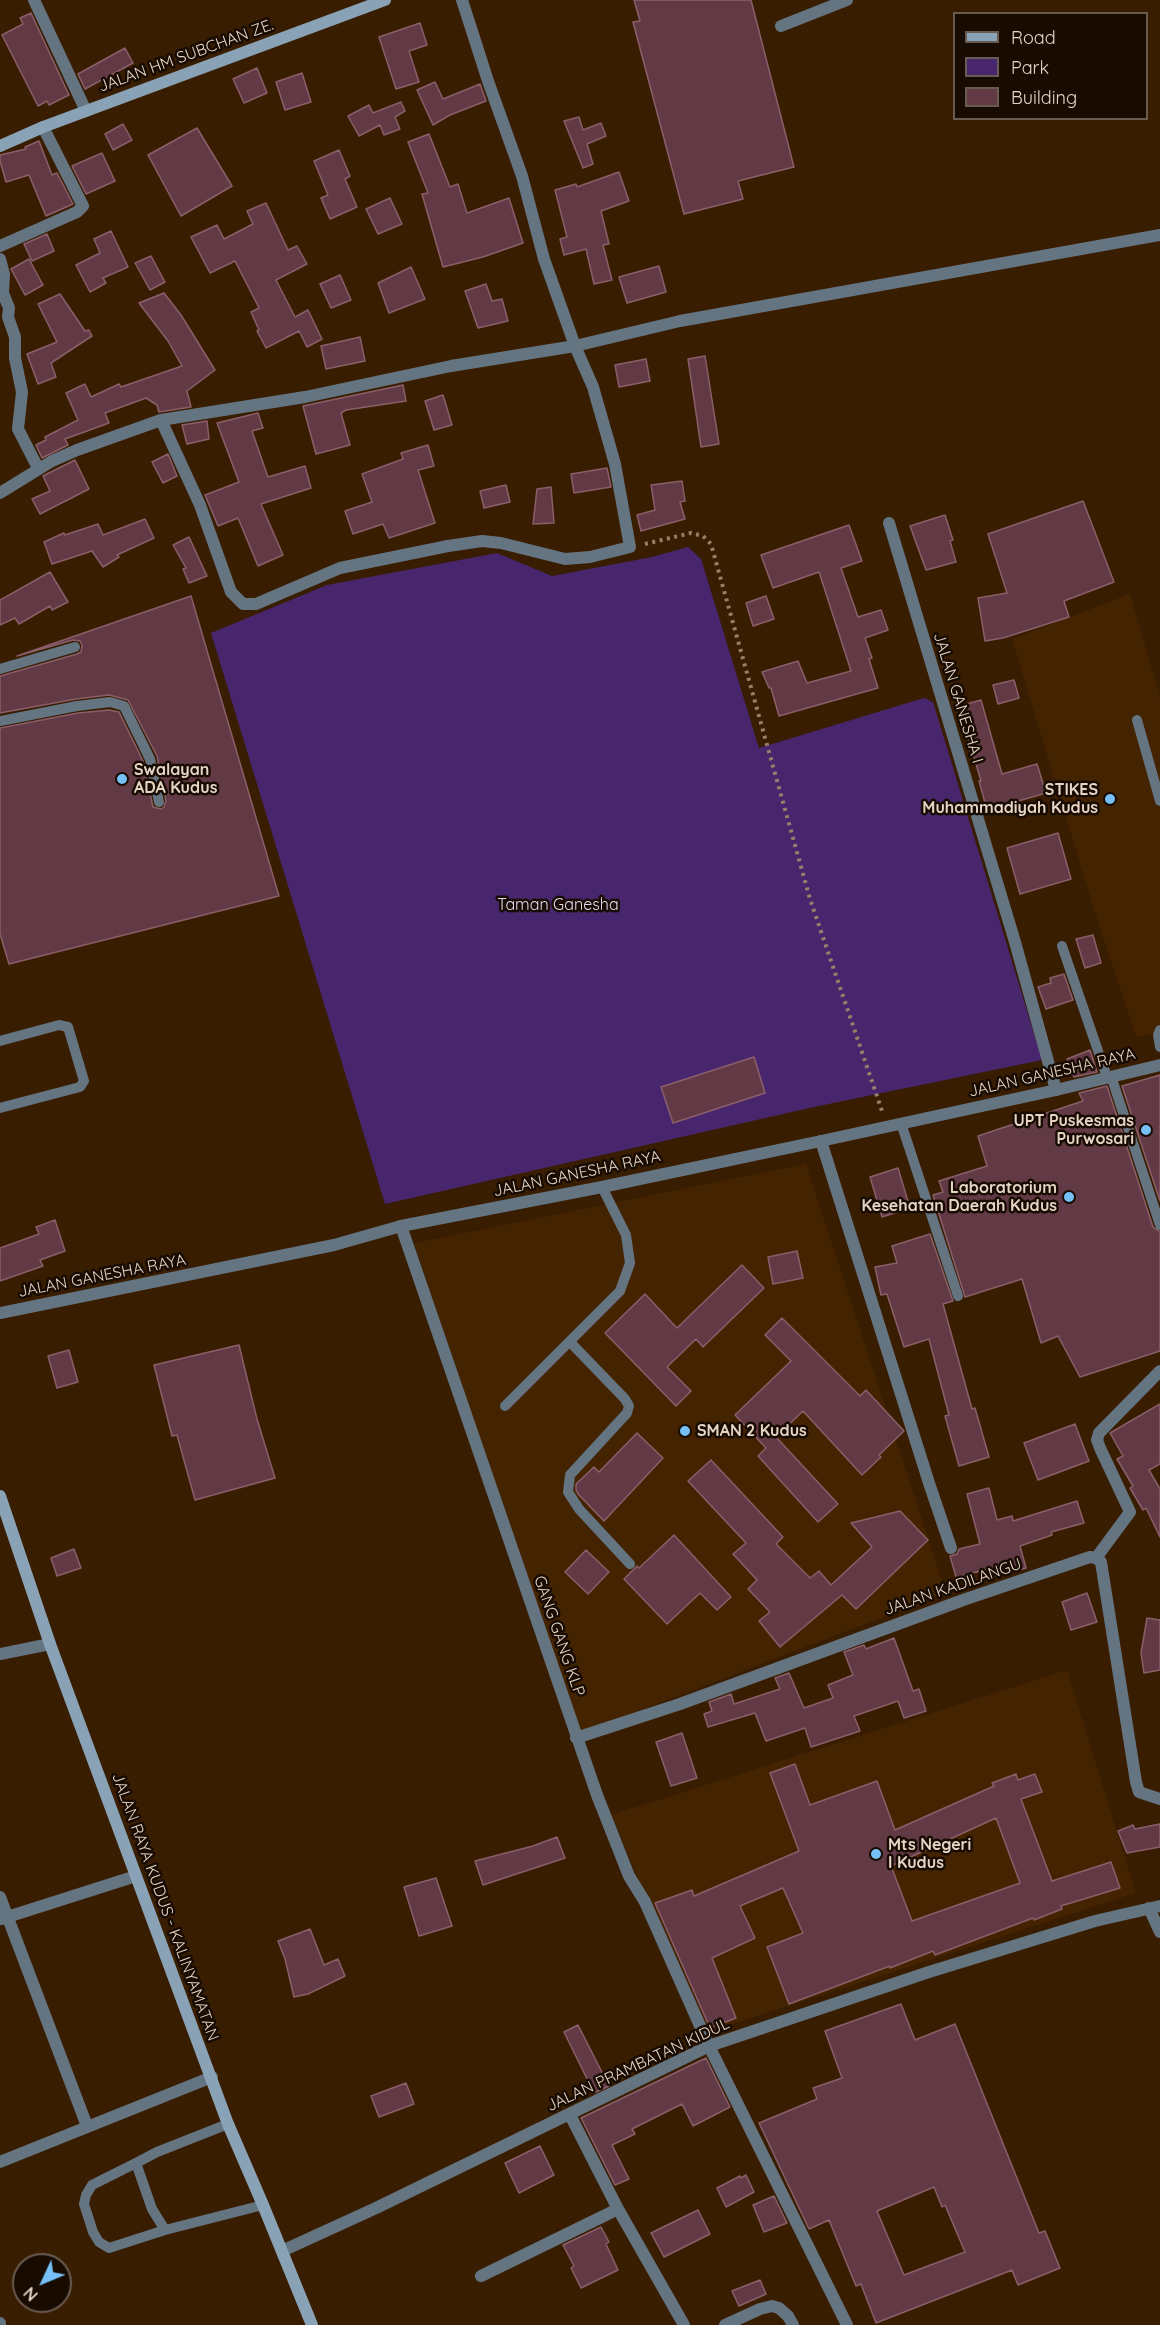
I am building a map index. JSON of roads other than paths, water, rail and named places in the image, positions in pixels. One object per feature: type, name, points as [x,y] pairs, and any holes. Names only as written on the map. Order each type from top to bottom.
[{"type":"main road","name":"JALAN HM SUBCHAN ZE.","points":[[0,146],[43,127],[385,0]]},
{"type":"main road","name":"JALAN RAYA KUDUS - KALINYAMATAN","points":[[0,1496],[50,1644],[228,2124],[264,2205],[312,2325]]},
{"type":"street","points":[[161,420],[200,505],[231,592],[243,604],[256,604],[340,568],[405,553],[471,542],[501,543],[565,559],[630,547],[609,440],[593,387],[575,346],[544,259],[522,176],[462,0]]},
{"type":"street","points":[[781,26],[847,0]]},
{"type":"street","points":[[38,2],[86,111]]},
{"type":"street","points":[[0,246],[78,212],[82,206],[43,127]]},
{"type":"street","points":[[0,493],[38,468],[77,450],[161,420],[305,397],[451,366],[575,346],[680,321],[1160,235]]},
{"type":"street","points":[[0,259],[4,274],[3,293],[9,308],[8,317],[15,337],[15,358],[22,392],[18,429],[38,468]]},
{"type":"street","name":"JALAN GANESHA I","points":[[889,523],[1015,942],[1056,1090]]},
{"type":"street","name":"JALAN GANESHA RAYA","points":[[0,1313],[334,1245],[401,1226],[821,1141],[1160,1065]]},
{"type":"street","points":[[821,1141],[928,1483],[951,1548]]},
{"type":"street","name":"GANG GANG KLP","points":[[401,1226],[576,1738],[629,1876],[645,1902],[709,2046],[847,2325]]},
{"type":"street","points":[[1160,1371],[1099,1433],[1097,1440],[1100,1448],[1130,1512],[1096,1558],[1101,1562],[1136,1782],[1139,1792],[1160,1799]]},
{"type":"street","name":"JALAN KADILANGU","points":[[576,1738],[680,1704],[966,1599],[1090,1557],[1096,1558]]},
{"type":"street","points":[[0,1654],[50,1644]]},
{"type":"street","points":[[4,1918],[136,1876]]},
{"type":"street","points":[[0,1897],[4,1918],[87,2126]]},
{"type":"street","points":[[1154,1907],[1160,1932]]},
{"type":"street","name":"JALAN PRAMBATAN KIDUL","points":[[282,2251],[570,2115],[709,2046],[929,1972],[1095,1921],[1154,1907]]},
{"type":"street","points":[[0,2163],[212,2077]]},
{"type":"street","points":[[570,2115],[618,2209],[684,2325]]},
{"type":"street","points":[[481,2276],[618,2209]]},
{"type":"street","points":[[725,2325],[760,2308],[772,2306],[779,2308],[788,2316],[793,2325]]},
{"type":"lane","points":[[0,669],[75,646]]},
{"type":"lane","points":[[0,721],[77,705],[110,702],[124,706],[150,759],[159,802]]},
{"type":"lane","points":[[1137,720],[1160,801]]},
{"type":"lane","points":[[1062,946],[1160,1225]]},
{"type":"lane","points":[[0,1041],[58,1025],[68,1027],[84,1081],[80,1087],[0,1108]]},
{"type":"lane","points":[[1160,1030],[1158,1035],[1160,1047]]},
{"type":"lane","points":[[901,1123],[958,1296]]},
{"type":"lane","points":[[504,1406],[620,1291],[630,1263],[626,1235],[602,1187]]},
{"type":"lane","points":[[570,1342],[625,1399],[629,1406],[622,1419],[570,1475],[568,1492],[579,1509],[630,1564]]},
{"type":"lane","points":[[228,2124],[157,2152],[92,2186],[86,2195],[84,2204],[93,2232],[99,2242],[109,2248],[165,2230],[264,2205]]},
{"type":"lane","points":[[136,2163],[152,2209],[165,2230]]},
{"type":"place","name":"Swalayan ADA Kudus","points":[[122,779]]},
{"type":"place","name":"STIKES Muhammadiyah Kudus","points":[[1110,799]]},
{"type":"place","name":"UPT Puskesmas Purwosari","points":[[1146,1130]]},
{"type":"place","name":"Laboratorium Kesehatan Daerah Kudus","points":[[1069,1197]]},
{"type":"place","name":"SMAN 2 Kudus","points":[[685,1431]]},
{"type":"place","name":"Mts Negeri I Kudus","points":[[876,1854]]},
{"type":"park label","name":"Taman Ganesha","points":[[558,905]]}]
